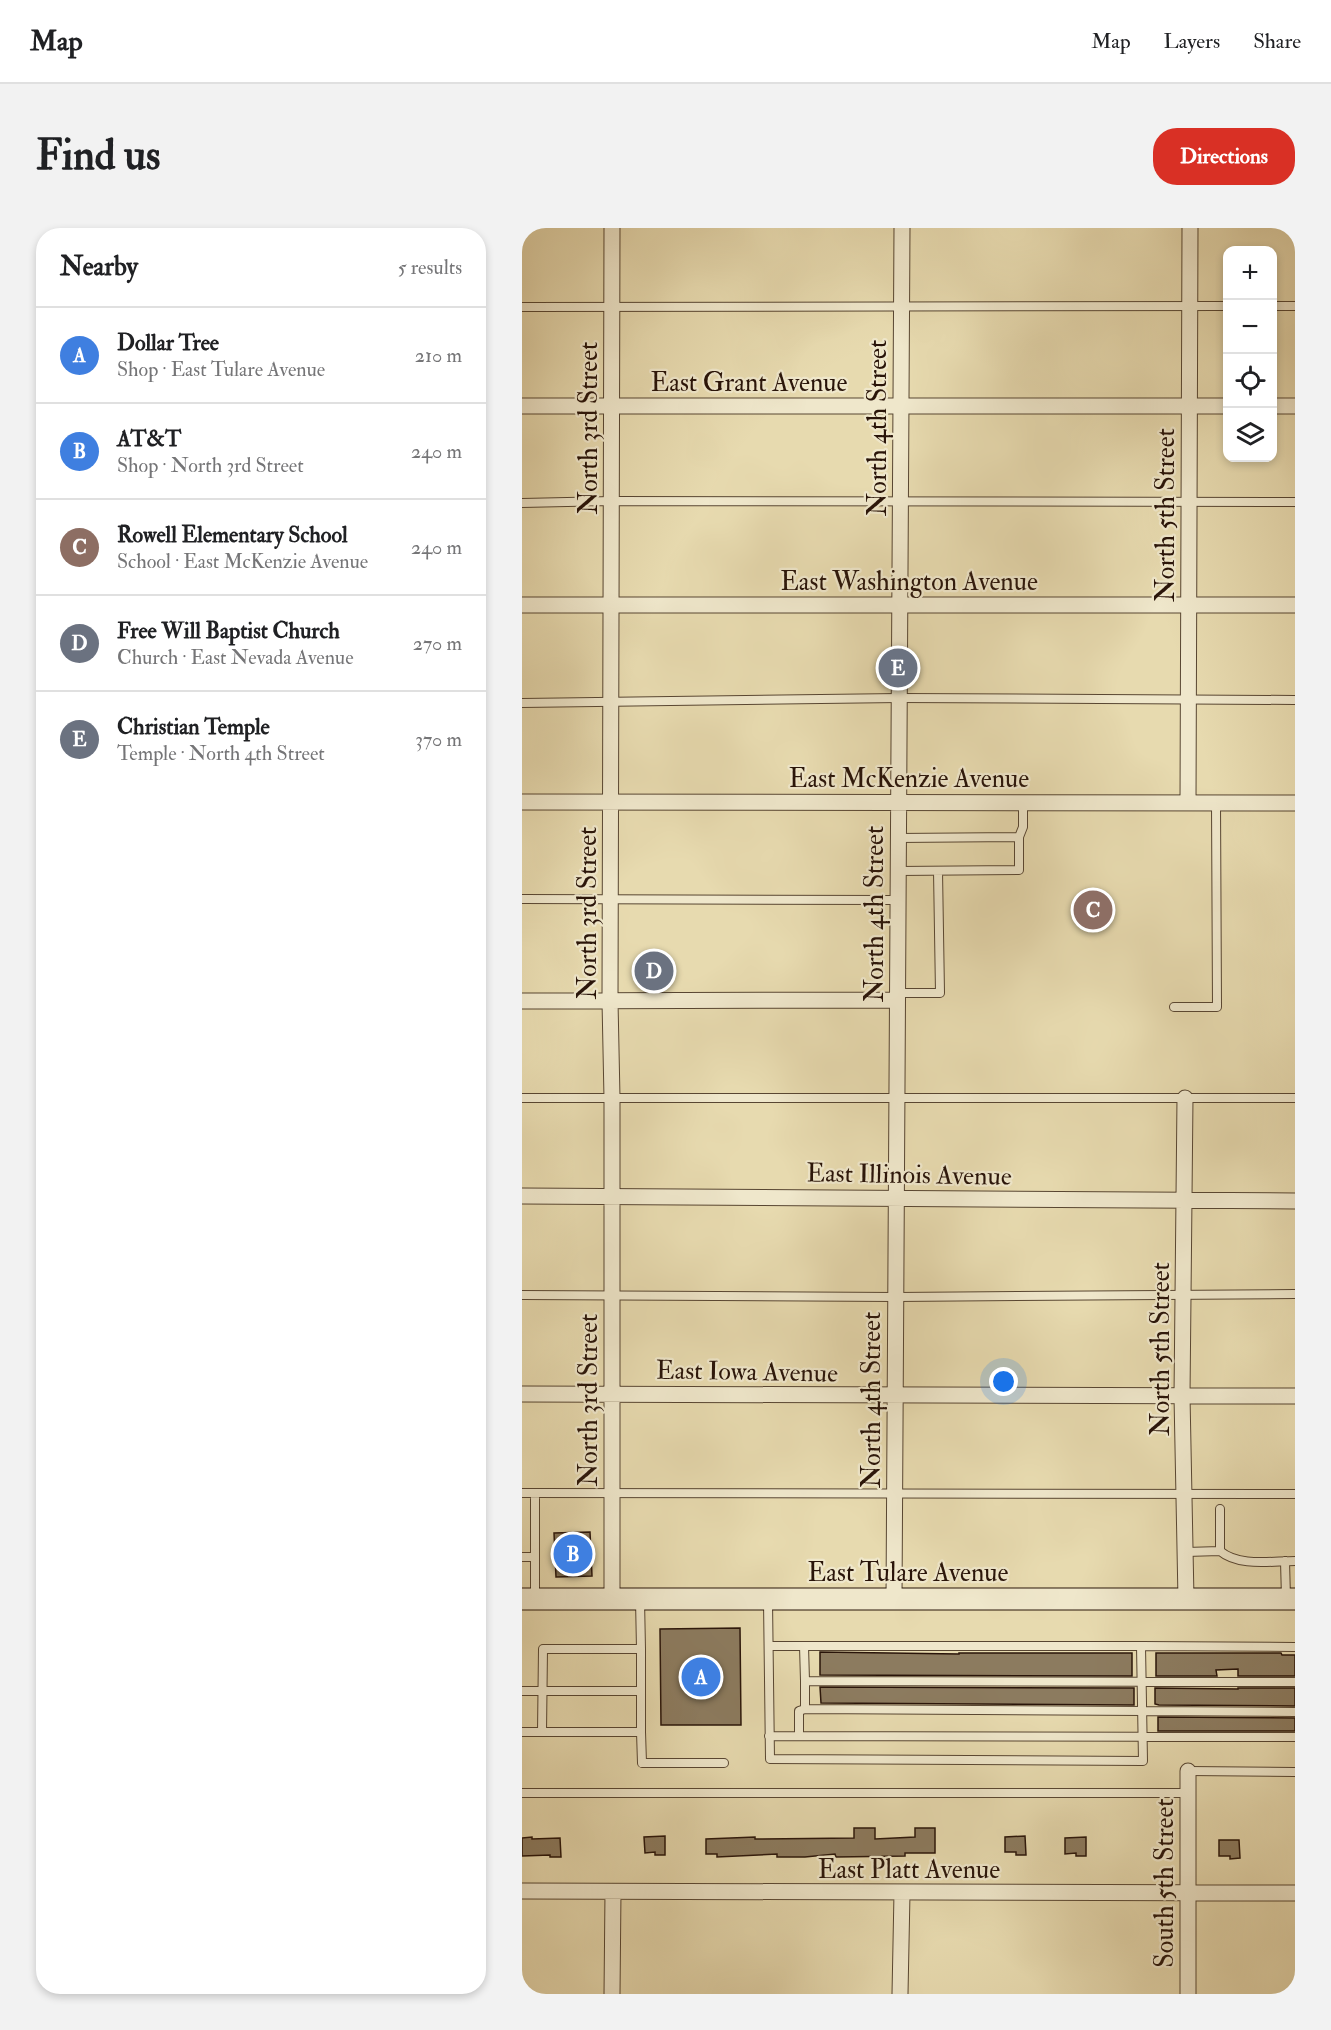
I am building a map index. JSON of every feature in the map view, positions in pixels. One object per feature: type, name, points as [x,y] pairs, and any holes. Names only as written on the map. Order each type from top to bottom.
[{"type":"main road","name":"East Tulare Avenue","points":[[529,1599],[1290,1599]]},
{"type":"street","name":"North 3rd Street","points":[[612,228],[610,1001],[612,1599]]},
{"type":"street","name":"North 4th Street","points":[[894,1599],[902,228]]},
{"type":"street","name":"North 5th Street","points":[[1188,803],[1190,228]]},
{"type":"street","name":"East Grant Avenue","points":[[522,406],[1223,406]]},
{"type":"street","points":[[1277,406],[1295,406]]},
{"type":"street","name":"East Washington Avenue","points":[[522,605],[1295,605]]},
{"type":"street","name":"East McKenzie Avenue","points":[[522,802],[1295,803]]},
{"type":"street","points":[[522,1001],[897,997]]},
{"type":"street","name":"North 5th Street","points":[[1185,1098],[1182,1396],[1186,1494],[1186,1599]]},
{"type":"street","name":"East Illinois Avenue","points":[[522,1196],[1295,1201]]},
{"type":"street","name":"East Iowa Avenue","points":[[522,1394],[1295,1396]]},
{"type":"street","name":"South 5th Street","points":[[1188,1772],[1188,1994]]},
{"type":"street","name":"East Platt Avenue","points":[[522,1891],[1295,1893]]},
{"type":"street","points":[[612,1994],[613,1892]]},
{"type":"street","points":[[900,1994],[902,1893]]},
{"type":"lane","points":[[522,307],[1223,306]]},
{"type":"lane","points":[[1277,306],[1295,306]]},
{"type":"lane","points":[[522,503],[612,501],[1295,502]]},
{"type":"lane","points":[[522,703],[899,698],[1295,700]]},
{"type":"lane","points":[[898,871],[1019,870],[1018,837],[1023,827],[1023,803]]},
{"type":"lane","points":[[1174,1007],[1217,1007],[1216,803]]},
{"type":"lane","points":[[898,838],[1018,837]]},
{"type":"lane","points":[[897,997],[939,993],[938,871]]},
{"type":"lane","points":[[522,899],[898,900]]},
{"type":"lane","points":[[522,1098],[1295,1098]]},
{"type":"lane","points":[[522,1294],[896,1297],[1295,1294]]},
{"type":"lane","points":[[522,1493],[1295,1494]]},
{"type":"lane","points":[[529,1599],[536,1557],[536,1493]]},
{"type":"lane","points":[[1220,1509],[1220,1551]]},
{"type":"lane","points":[[1186,1552],[1220,1551],[1228,1558],[1239,1561],[1295,1561]]},
{"type":"lane","points":[[522,1557],[536,1557]]},
{"type":"lane","points":[[1285,1561],[1290,1599]]},
{"type":"lane","points":[[640,1599],[642,1762],[724,1763]]},
{"type":"lane","points":[[768,1599],[770,1759],[1143,1761],[1141,1646]]},
{"type":"lane","points":[[769,1646],[1295,1647]]},
{"type":"lane","points":[[804,1646],[805,1709]]},
{"type":"lane","points":[[542,1732],[543,1649],[641,1649]]},
{"type":"lane","points":[[805,1681],[1295,1682]]},
{"type":"lane","points":[[522,1691],[641,1691]]},
{"type":"lane","points":[[799,1736],[799,1711],[805,1709],[1295,1712]]},
{"type":"lane","points":[[522,1732],[641,1732]]},
{"type":"lane","points":[[770,1736],[1295,1737]]},
{"type":"lane","points":[[1188,1772],[1295,1772]]},
{"type":"lane","points":[[522,1792],[1188,1793]]},
{"type":"building","points":[[590,1532],[592,1576],[556,1577],[554,1533]]},
{"type":"building","points":[[740,1628],[741,1725],[661,1725],[660,1629]]},
{"type":"building","points":[[820,1652],[1132,1653],[1132,1676],[820,1675]]},
{"type":"building","points":[[1156,1653],[1295,1655],[1295,1676],[1238,1676],[1238,1669],[1216,1670],[1217,1676],[1156,1676]]},
{"type":"building","points":[[820,1687],[1134,1688],[1134,1705],[821,1703]]},
{"type":"building","points":[[1155,1688],[1295,1688],[1295,1706],[1159,1705],[1155,1704]]},
{"type":"building","points":[[1158,1717],[1295,1718],[1295,1731],[1158,1731]]},
{"type":"building","points":[[854,1828],[875,1828],[875,1839],[915,1837],[915,1828],[935,1828],[935,1853],[836,1857],[835,1854],[805,1857],[777,1857],[777,1854],[717,1857],[717,1854],[706,1854],[706,1839],[854,1838]]},
{"type":"building","points":[[665,1836],[665,1855],[655,1855],[655,1852],[645,1853],[644,1837]]},
{"type":"building","points":[[1025,1836],[1026,1855],[1005,1852],[1005,1837]]},
{"type":"building","points":[[532,1837],[532,1839],[560,1838],[561,1857],[522,1856],[522,1838]]},
{"type":"building","points":[[1086,1837],[1086,1856],[1076,1856],[1076,1853],[1065,1854],[1065,1838]]},
{"type":"building","points":[[1219,1840],[1239,1840],[1240,1858],[1230,1859],[1230,1856],[1219,1856]]},
{"type":"place","name":"Christian Temple","points":[[898,668]]},
{"type":"place","name":"Rowell Elementary School","points":[[1093,910]]},
{"type":"place","name":"Free Will Baptist Church","points":[[654,971]]},
{"type":"place","name":"AT&T","points":[[573,1554]]},
{"type":"place","name":"Dollar Tree","points":[[701,1677]]}]
